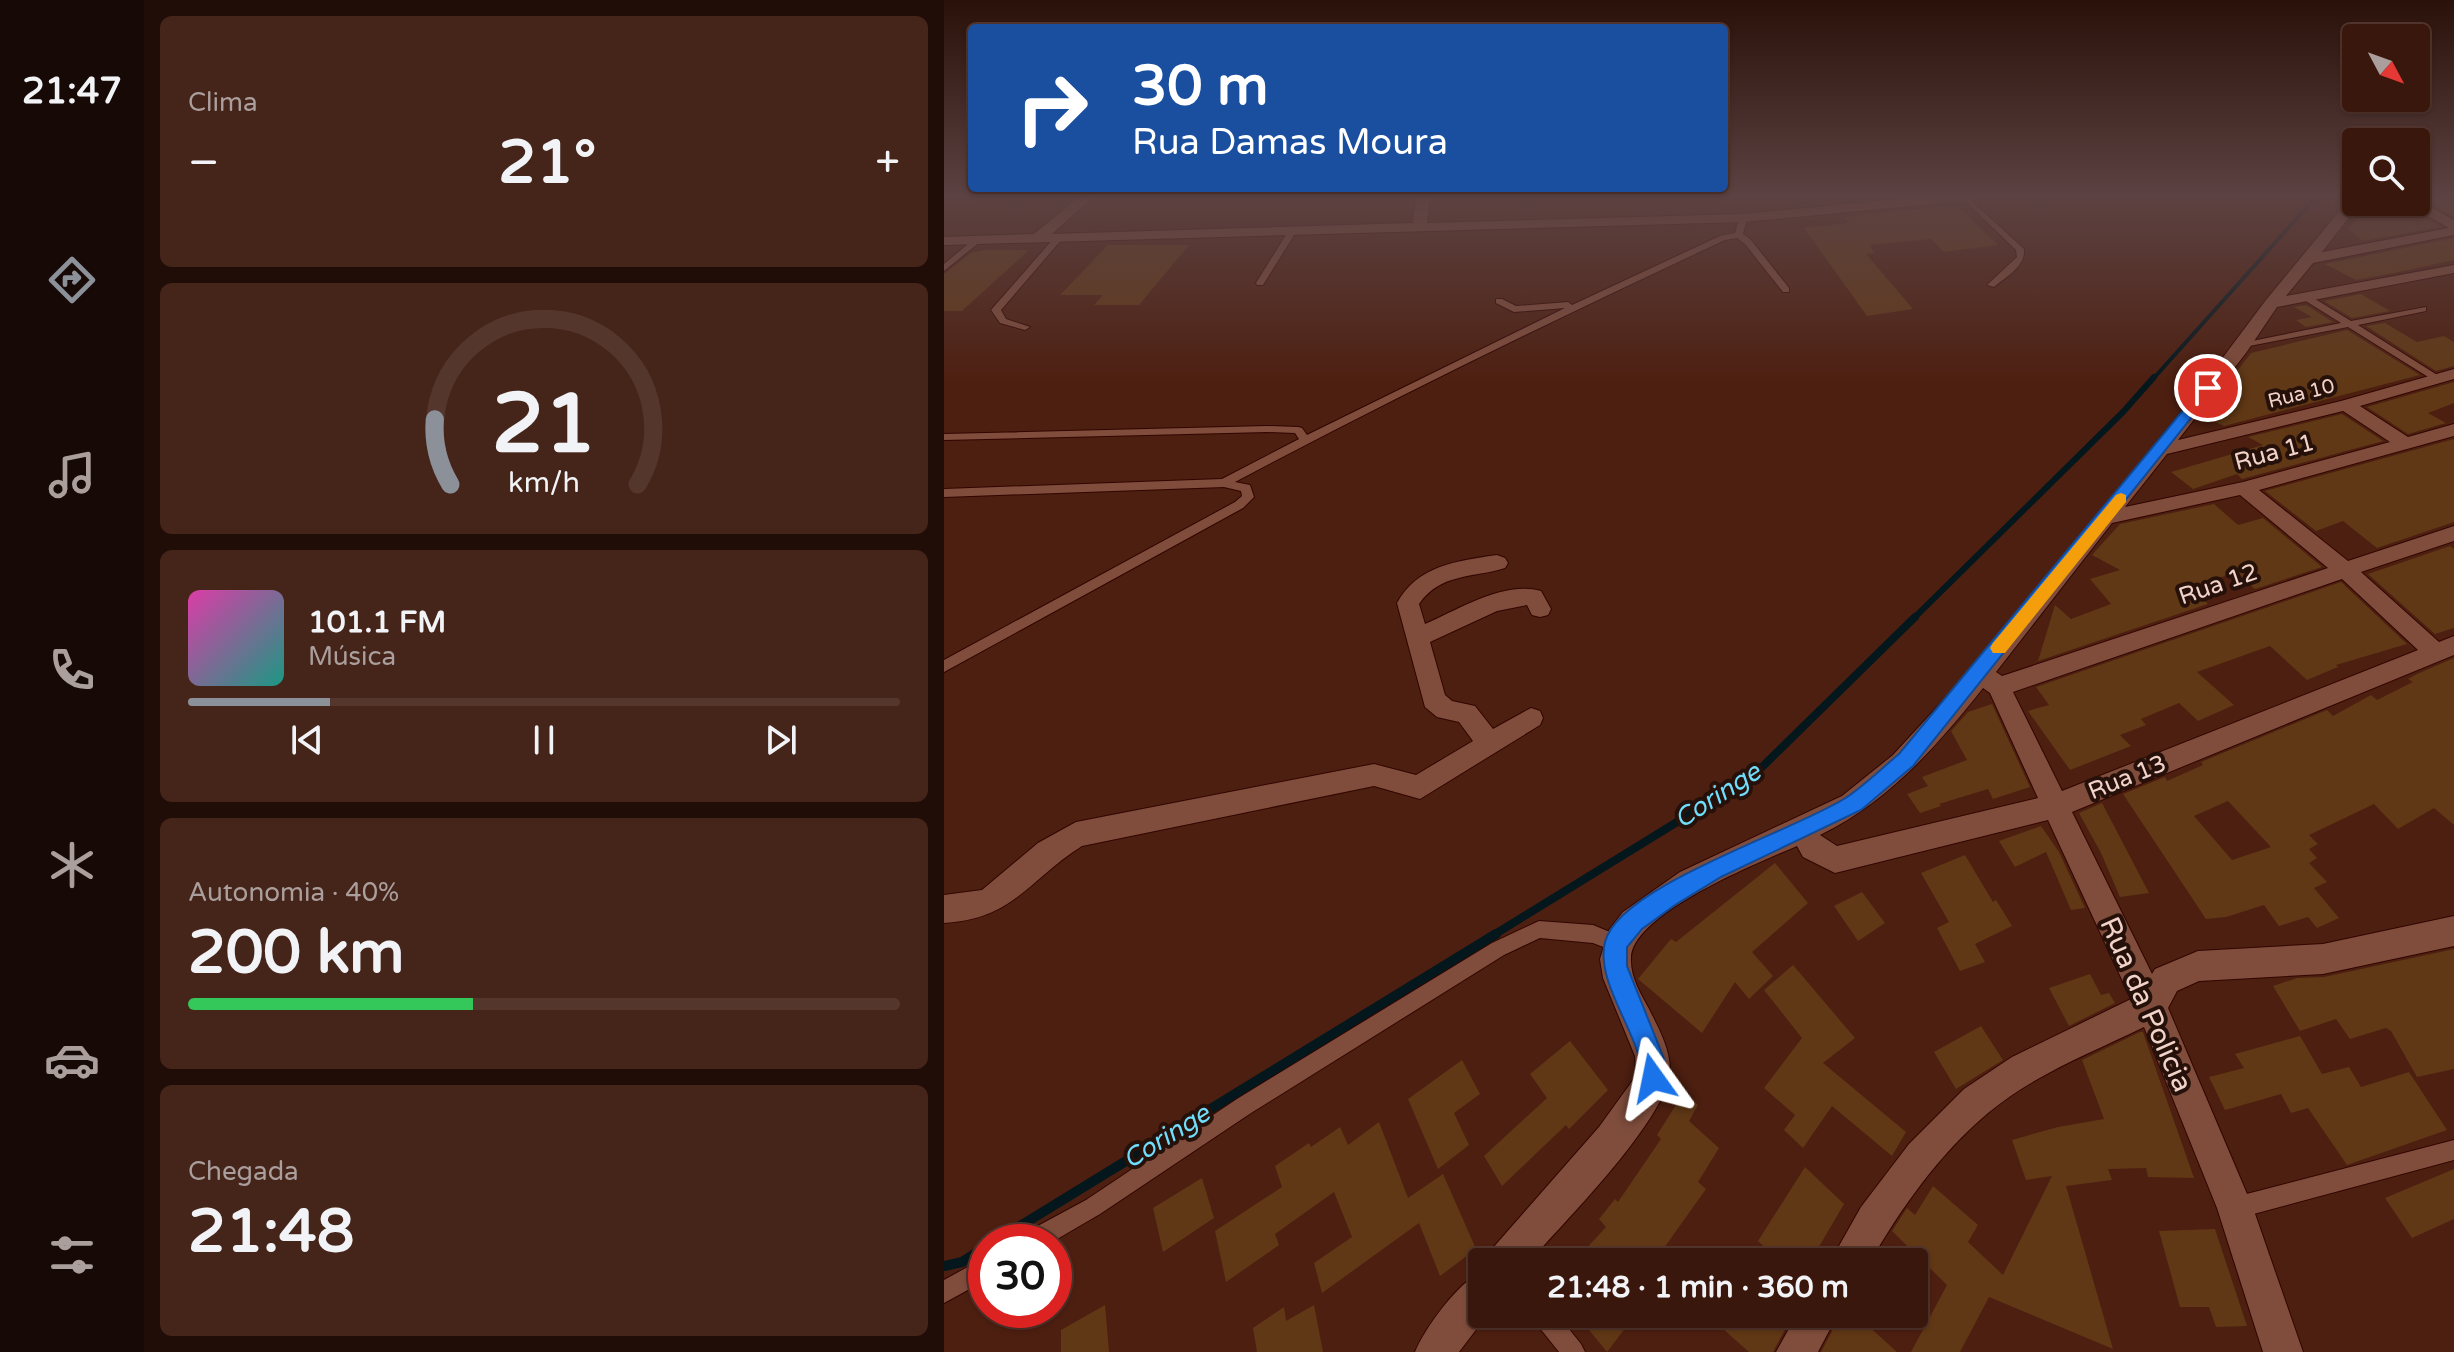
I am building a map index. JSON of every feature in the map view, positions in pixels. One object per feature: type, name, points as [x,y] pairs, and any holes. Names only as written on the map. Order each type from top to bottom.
[{"type":"street","points":[[1517,1248],[1629,1117],[1653,1078],[1652,1059],[1615,966],[1616,943],[1634,921],[1690,884],[1853,804],[1906,760],[1989,680],[2105,518],[2242,346],[2271,303],[2311,259]]},
{"type":"street","points":[[2271,303],[2454,269]]},
{"type":"street","name":"Rua 10","points":[[2157,451],[2346,405],[2446,376]]},
{"type":"street","points":[[2346,405],[2405,443]]},
{"type":"street","name":"Rua 11","points":[[2105,518],[2244,488],[2454,430]]},
{"type":"street","points":[[2244,488],[2444,648]]},
{"type":"street","name":"Rua 12","points":[[1989,680],[2454,533]]},
{"type":"street","points":[[1490,744],[1466,713],[1446,710],[1434,700],[1408,603],[1416,588],[1429,578],[1448,570],[1497,563]]},
{"type":"street","points":[[1416,638],[1491,604],[1522,596],[1533,597],[1540,609]]},
{"type":"street","name":"Rua 13","points":[[1802,828],[1813,848],[1835,860],[2056,806],[2444,648]]},
{"type":"street","name":"Rua da Policia","points":[[1989,680],[2056,806],[2151,1006],[2235,1208],[2283,1352]]},
{"type":"street","points":[[944,909],[972,909],[997,899],[1046,854],[1076,835],[1374,775],[1389,776],[1411,788],[1420,787],[1531,718]]},
{"type":"street","points":[[1857,1248],[1921,1156],[1976,1101],[2024,1069],[2151,1006],[2166,980],[2198,966],[2323,959],[2454,931]]},
{"type":"street","points":[[1435,1352],[1468,1309]]},
{"type":"street","points":[[1796,1352],[1811,1328]]},
{"type":"lane","points":[[1025,327],[1003,321],[996,310],[1040,259]]},
{"type":"lane","points":[[1260,283],[1275,259]]},
{"type":"lane","points":[[1224,483],[1577,305],[1677,259]]},
{"type":"lane","points":[[1760,259],[1786,290]]},
{"type":"lane","points":[[1991,285],[2019,259]]},
{"type":"lane","points":[[2304,296],[2446,376]]},
{"type":"lane","points":[[1499,301],[1514,309],[1577,305]]},
{"type":"lane","points":[[2242,346],[2423,309]]},
{"type":"lane","points":[[944,437],[1267,429],[1298,430],[1305,440]]},
{"type":"lane","points":[[944,493],[1224,483],[1246,488],[1248,497],[1225,513],[944,667]]},
{"type":"lane","points":[[1063,1224],[1244,1106],[1498,949],[1539,929],[1593,934],[1616,943]]},
{"type":"lane","points":[[2235,1208],[2454,1150]]},
{"type":"lane","points":[[944,1292],[968,1278]]},
{"type":"lane","points":[[1554,1328],[1573,1352]]},
{"type":"building","points":[[963,259],[1019,259],[962,311],[944,311],[944,274]]},
{"type":"building","points":[[1094,259],[1177,259],[1139,305],[1094,305],[1103,295],[1060,295]]},
{"type":"building","points":[[1826,259],[1870,259],[1913,309],[1867,316]]},
{"type":"building","points":[[2349,259],[2454,259],[2356,280],[2325,264]]},
{"type":"building","points":[[2361,294],[2390,311],[2352,318],[2324,301]]},
{"type":"building","points":[[2306,305],[2333,322],[2306,327],[2296,320],[2312,317],[2294,307]]},
{"type":"building","points":[[2385,323],[2417,342],[2444,336],[2454,342],[2454,366],[2436,371],[2366,326]]},
{"type":"building","points":[[2347,330],[2420,375],[2224,426],[2202,416],[2251,353]]},
{"type":"building","points":[[2454,382],[2454,403],[2428,413],[2446,423],[2408,434],[2367,407]]},
{"type":"building","points":[[2342,414],[2383,441],[2242,479],[2237,474],[2193,489],[2171,472],[2263,445],[2248,437]]},
{"type":"building","points":[[2454,439],[2454,522],[2377,548],[2343,521],[2316,531],[2265,491]]},
{"type":"building","points":[[2214,504],[2238,525],[2263,518],[2322,567],[2255,589],[2236,572],[2191,588],[2208,604],[2038,661],[2055,605],[2071,619],[2111,604],[2090,579],[2120,570],[2092,555],[2120,524]]},
{"type":"building","points":[[2450,546],[2454,549],[2454,628],[2435,634],[2368,574]]},
{"type":"building","points":[[2341,582],[2407,644],[2336,665],[2338,667],[2307,680],[2270,646],[2197,672],[2234,705],[2198,721],[2179,703],[2141,719],[2146,725],[2120,735],[2131,746],[2070,770],[2028,711],[2049,705],[2036,687]]},
{"type":"building","points":[[2454,658],[2454,825],[2434,808],[2398,829],[2374,804],[2309,835],[2318,844],[2309,849],[2317,858],[2309,863],[2327,882],[2314,888],[2339,918],[2317,928],[2308,917],[2279,926],[2264,905],[2226,917],[2206,919],[2123,794],[2165,777],[2167,781],[2203,765],[2201,762],[2327,710],[2333,716],[2371,695],[2377,700],[2413,682],[2408,679]],"holes":[[[2228,801],[2271,847],[2232,860],[2194,816]]]},
{"type":"building","points":[[1992,704],[2030,787],[1993,799],[1988,789],[1920,813],[1907,794],[1928,786],[1922,777],[1967,760],[1951,731],[1968,712]]},
{"type":"building","points":[[2102,803],[2149,893],[2120,897],[2079,813]]},
{"type":"building","points":[[2041,826],[2059,852],[2085,908],[2071,910],[2046,852],[2015,867],[1999,841]]},
{"type":"building","points":[[1965,855],[1993,902],[1996,900],[2012,926],[1975,944],[1985,962],[1960,971],[1937,928],[1949,922],[1921,873]]},
{"type":"building","points":[[1775,863],[1808,903],[1752,952],[1773,976],[1749,999],[1735,982],[1702,1033],[1638,979],[1671,939],[1676,942]]},
{"type":"building","points":[[1862,892],[1885,923],[1858,941],[1834,906]]},
{"type":"building","points":[[2454,949],[2454,1069],[2417,1077],[2391,1031],[2386,1028],[2350,1039],[2336,1019],[2300,1031],[2273,986],[2297,978],[2324,977]]},
{"type":"building","points":[[1793,965],[1855,1038],[1823,1063],[1906,1132],[1892,1156],[1832,1106],[1803,1148],[1784,1130],[1795,1115],[1764,1088],[1802,1038],[1764,990]]},
{"type":"building","points":[[2090,974],[2101,995],[2109,993],[2115,1003],[2069,1026],[2049,988]]},
{"type":"building","points":[[1981,1026],[2003,1060],[1956,1089],[1934,1052]]},
{"type":"building","points":[[2143,1032],[2194,1178],[2148,1177],[2146,1168],[2108,1169],[2112,1180],[2066,1186],[2113,1349],[1989,1297],[1960,1352],[1911,1352],[1924,1328],[1928,1328],[1928,1320],[1947,1285],[1928,1266],[1928,1248],[1909,1248],[1892,1231],[1907,1208],[1915,1215],[1933,1186],[1978,1225],[1968,1242],[2003,1275],[2052,1176],[2026,1180],[2012,1140],[2058,1127],[2104,1119],[2082,1060]]},
{"type":"building","points":[[2300,1036],[2322,1074],[2349,1067],[2361,1087],[2409,1072],[2447,1130],[2347,1165],[2308,1108],[2291,1113],[2281,1094],[2225,1110],[2209,1077],[2244,1068],[2235,1054]]},
{"type":"building","points":[[1570,1041],[1608,1090],[1569,1129],[1566,1125],[1502,1186],[1484,1156],[1547,1098],[1530,1074]]},
{"type":"building","points":[[1462,1060],[1480,1094],[1454,1113],[1469,1145],[1438,1169],[1408,1099]]},
{"type":"building","points":[[1684,1092],[1698,1105],[1689,1121],[1719,1148],[1698,1182],[1706,1189],[1664,1248],[1587,1248],[1606,1227],[1599,1219],[1615,1199],[1618,1202],[1661,1139],[1657,1135]]},
{"type":"building","points":[[1379,1122],[1408,1198],[1443,1174],[1476,1248],[1468,1248],[1468,1255],[1440,1276],[1419,1223],[1322,1293],[1314,1263],[1352,1237],[1334,1192],[1275,1234],[1279,1245],[1226,1282],[1215,1231],[1282,1187],[1275,1166],[1309,1143],[1311,1147],[1340,1127],[1348,1145]]},
{"type":"building","points":[[1805,1167],[1844,1204],[1818,1248],[1766,1248],[1758,1241]]},
{"type":"building","points":[[2454,1169],[2454,1219],[2412,1238],[2385,1198]]},
{"type":"building","points":[[1202,1178],[1214,1218],[1163,1252],[1153,1208]]},
{"type":"building","points":[[2215,1229],[2247,1326],[2216,1327],[2209,1307],[2180,1307],[2159,1231]]},
{"type":"building","points":[[1105,1305],[1109,1352],[1061,1352],[1061,1330],[1072,1328],[1072,1324]]},
{"type":"building","points":[[1314,1305],[1323,1352],[1257,1352],[1253,1328],[1284,1307],[1286,1321]]},
{"type":"building","points":[[1587,1328],[1625,1328],[1607,1352]]},
{"type":"building","points":[[1786,1328],[1773,1352],[1749,1352],[1723,1329]]},
{"type":"building","points":[[1834,1328],[1870,1328],[1897,1352],[1821,1352]]},
{"type":"waterway","name":"Coringe","points":[[2153,379],[2260,259]]},
{"type":"waterway","name":"Coringe","points":[[1913,619],[2123,412],[2154,377]]},
{"type":"waterway","name":"Coringe","points":[[1492,936],[1755,774],[1915,617]]},
{"type":"waterway","name":"Coringe","points":[[1023,1224],[1496,934]]},
{"type":"waterway","name":"Coringe","points":[[944,1266],[968,1258]]},
{"type":"slow traffic","points":[[1999,648],[2121,498]]},
{"type":"route","points":[[1653,1078],[1652,1059],[1615,966],[1616,943],[1634,921],[1667,898],[1713,870],[1853,804],[1906,760],[2208,388]]}]
